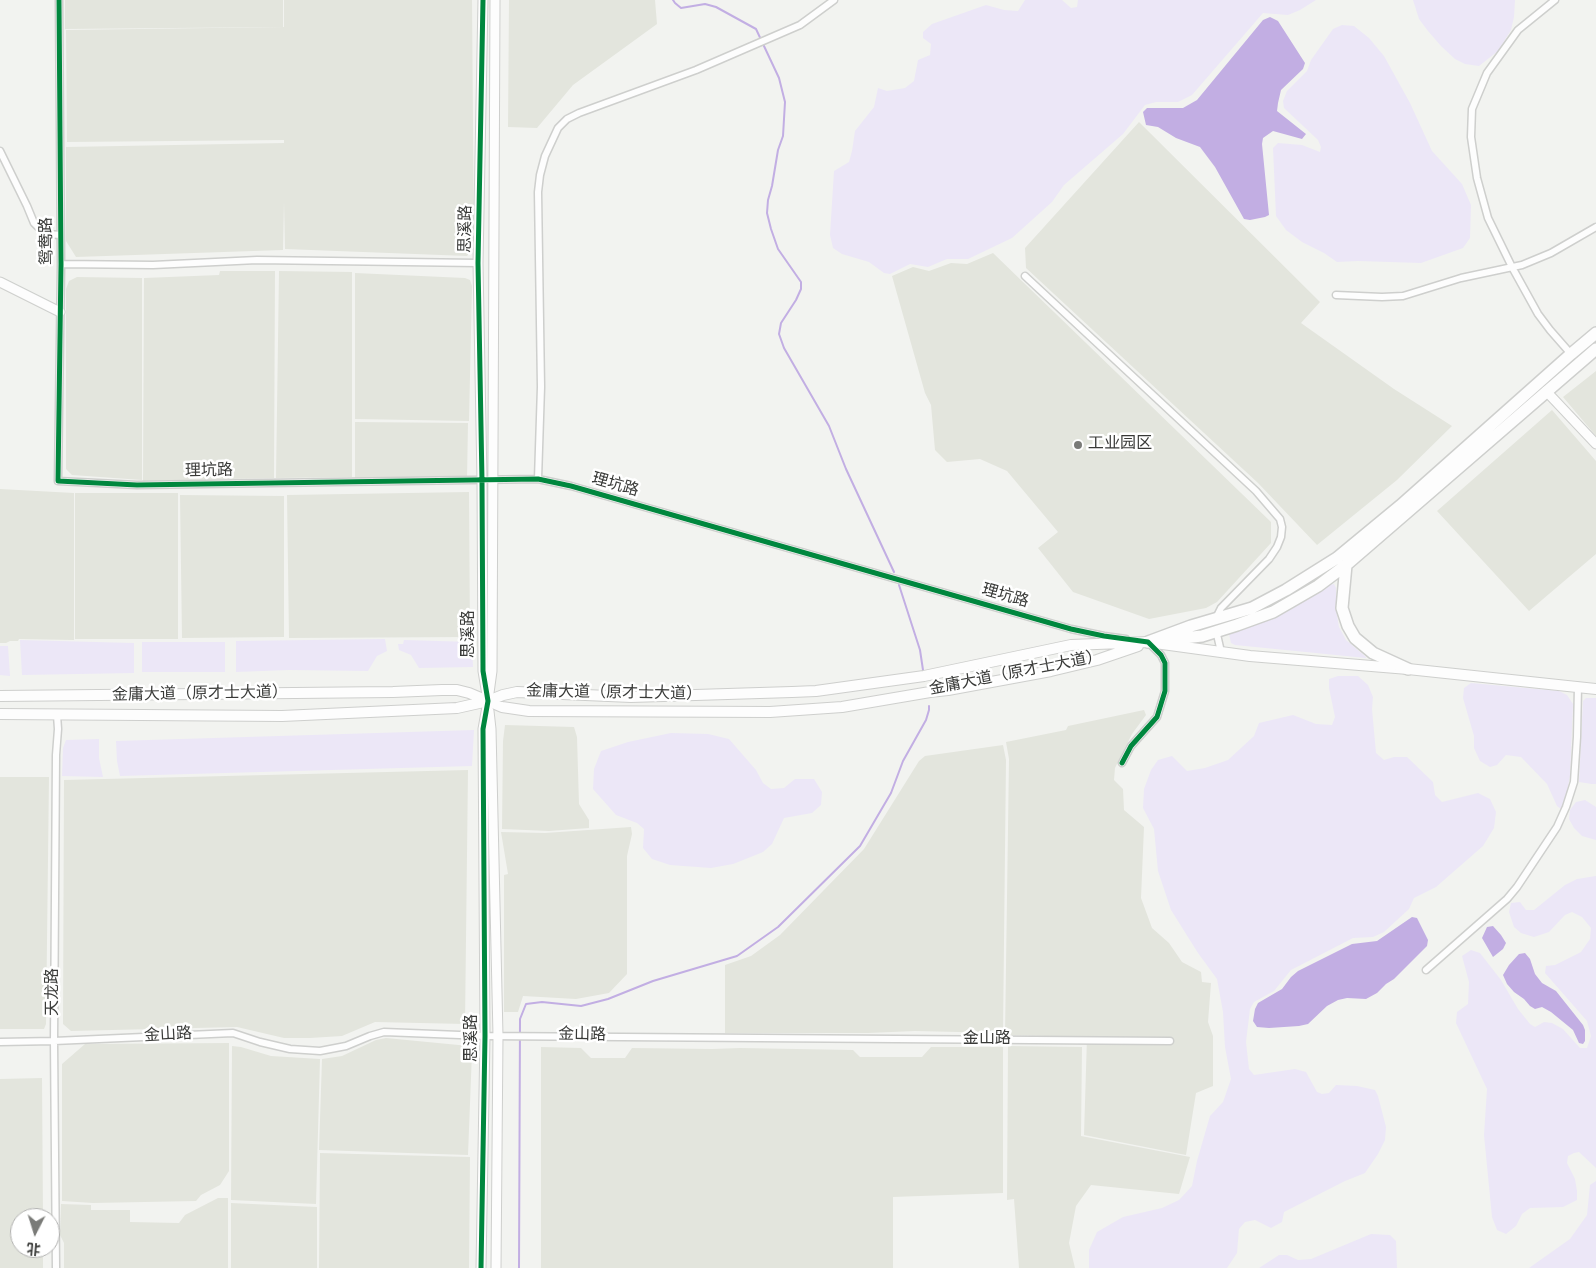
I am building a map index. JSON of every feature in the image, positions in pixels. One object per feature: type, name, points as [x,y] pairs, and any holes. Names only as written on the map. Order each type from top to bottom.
[{"type":"highway","points":[[1148,642],[1252,608],[1286,590],[1337,558],[1400,506],[1596,333]]},
{"type":"highway","points":[[1148,642],[1202,636],[1216,632],[1273,612],[1318,586],[1346,565],[1596,349]]},
{"type":"highway","points":[[1346,565],[1342,608],[1348,626],[1355,638],[1373,653],[1408,668]]},
{"type":"main road","points":[[1148,642],[1250,656],[1408,668],[1596,689]]},
{"type":"main road","name":"金庸大道（原才士大道）","points":[[0,714],[282,716],[457,708],[488,701],[502,694],[524,692],[631,697],[816,691],[927,675],[1071,645],[1148,642]]},
{"type":"main road","name":"金庸大道（原才士大道）","points":[[0,696],[457,690],[502,707],[529,711],[770,712],[842,707],[948,690],[1097,660],[1148,642]]},
{"type":"main road","points":[[927,675],[930,692]]},
{"type":"street","name":"鸳鸯路","points":[[58,482],[61,264],[59,0]]},
{"type":"street","name":"思溪路","points":[[483,0],[478,263],[483,671],[492,729],[498,1036],[496,1268]]},
{"type":"street","name":"思溪路","points":[[481,1268],[485,1036],[483,729],[492,671],[495,0]]},
{"type":"street","points":[[538,479],[541,387],[538,192],[545,156],[558,128],[567,119],[579,113],[696,70],[800,25],[834,0]]},
{"type":"street","points":[[1555,0],[1518,30],[1487,74],[1472,109],[1471,137],[1477,178],[1488,218],[1538,314],[1571,354]]},
{"type":"street","points":[[0,151],[28,206],[34,223],[40,230],[48,234],[60,235]]},
{"type":"street","points":[[1336,295],[1403,296],[1461,278],[1522,265],[1551,253],[1596,227]]},
{"type":"street","points":[[61,264],[153,265],[257,260],[478,263]]},
{"type":"street","points":[[1025,276],[1256,491],[1280,519],[1282,527],[1281,537],[1277,547],[1269,559],[1221,608],[1216,619],[1216,632],[1221,652]]},
{"type":"street","points":[[0,282],[60,312]]},
{"type":"street","points":[[1546,391],[1596,444]]},
{"type":"street","name":"理坑路","points":[[58,482],[137,485],[538,479],[571,486],[1071,629],[1148,642]]},
{"type":"street","points":[[1122,763],[1131,746],[1157,717],[1165,691],[1165,663],[1161,655],[1148,642]]},
{"type":"street","points":[[1426,970],[1507,899],[1557,827],[1574,782],[1578,737],[1578,686]]},
{"type":"street","name":"天龙路","points":[[56,1268],[54,1041],[57,715]]},
{"type":"street","name":"金山路","points":[[0,1042],[232,1033],[290,1049],[320,1051],[346,1046],[384,1032],[485,1036],[1170,1041]]},
{"type":"shaded area","points":[[65,0],[283,0],[283,27],[65,29]]},
{"type":"shaded area","points":[[284,0],[472,0],[474,247],[467,256],[285,249],[284,202],[283,250],[76,257],[66,241],[66,147],[284,143],[284,140],[67,142],[66,30],[284,27]]},
{"type":"shaded area","points":[[509,0],[655,0],[657,24],[573,85],[537,128],[508,127]]},
{"type":"shaded area","points":[[1025,0],[1062,0],[1071,8],[1077,7],[1078,0],[1316,0],[1288,15],[1263,13],[1192,95],[1178,102],[1156,102],[1145,105],[1123,134],[1064,185],[1052,202],[1012,238],[968,259],[947,259],[928,267],[910,264],[890,274],[884,273],[869,262],[842,254],[833,248],[830,235],[834,171],[849,162],[855,131],[874,107],[878,88],[887,91],[905,88],[914,81],[918,60],[930,55],[931,44],[923,38],[923,32],[932,24],[986,5],[1004,10],[1018,11]]},
{"type":"shaded area","points":[[1413,0],[1515,0],[1511,30],[1498,51],[1479,66],[1465,64],[1455,59],[1428,31],[1419,19]]},
{"type":"shaded area","points":[[1270,17],[1278,21],[1305,63],[1303,69],[1281,90],[1277,111],[1306,134],[1302,139],[1273,131],[1263,138],[1269,215],[1250,220],[1244,219],[1215,167],[1200,147],[1176,138],[1158,127],[1146,125],[1143,112],[1147,108],[1183,108],[1197,100],[1263,20]]},
{"type":"shaded area","points":[[1342,25],[1354,26],[1369,38],[1384,56],[1410,103],[1432,151],[1462,184],[1471,205],[1470,238],[1463,248],[1421,263],[1337,262],[1302,242],[1286,230],[1276,216],[1273,148],[1278,143],[1302,145],[1320,152],[1321,147],[1318,140],[1284,108],[1283,101],[1287,91],[1307,71],[1311,60],[1333,29]]},
{"type":"shaded area","points":[[1139,122],[1320,302],[1301,323],[1394,389],[1452,426],[1397,480],[1317,545],[1258,483],[1026,268],[1025,248]]},
{"type":"shaded area","points":[[993,253],[1271,522],[1271,543],[1217,602],[1206,608],[1149,619],[1073,592],[1038,548],[1058,532],[1007,471],[980,459],[947,462],[935,450],[931,405],[925,393],[892,276],[913,267],[929,271],[951,263],[967,264]]},
{"type":"shaded area","points":[[220,271],[275,271],[274,478],[143,481],[144,278],[219,275]]},
{"type":"shaded area","points":[[279,271],[352,272],[352,477],[276,478]]},
{"type":"shaded area","points":[[355,273],[465,278],[470,280],[472,286],[469,421],[355,419]]},
{"type":"shaded area","points":[[77,277],[142,278],[142,480],[72,475],[66,469],[66,289],[69,281]]},
{"type":"shaded area","points":[[1596,371],[1596,436],[1563,397]]},
{"type":"shaded area","points":[[1552,410],[1596,461],[1596,554],[1529,611],[1437,511]]},
{"type":"shaded area","points":[[355,422],[468,423],[467,479],[355,478]]},
{"type":"shaded area","points":[[0,489],[74,493],[74,640],[19,639],[18,641],[0,643]]},
{"type":"shaded area","points":[[469,492],[470,637],[289,638],[287,495]]},
{"type":"shaded area","points":[[75,493],[178,493],[178,639],[75,639]]},
{"type":"shaded area","points":[[180,495],[284,496],[284,637],[182,638]]},
{"type":"shaded area","points":[[1334,584],[1336,588],[1336,609],[1339,627],[1346,640],[1366,658],[1235,645],[1231,643],[1229,634]]},
{"type":"shaded area","points":[[385,639],[387,651],[377,656],[368,671],[289,670],[236,672],[236,641]]},
{"type":"shaded area","points":[[20,640],[134,643],[134,673],[22,675]]},
{"type":"shaded area","points":[[404,640],[472,642],[473,667],[419,668],[411,655],[399,650],[398,644],[403,644]]},
{"type":"shaded area","points":[[142,642],[225,642],[225,672],[142,672]]},
{"type":"shaded area","points":[[0,646],[8,646],[10,676],[0,675]]},
{"type":"shaded area","points":[[1338,676],[1358,676],[1368,685],[1373,697],[1372,709],[1376,753],[1384,760],[1394,757],[1407,757],[1433,782],[1435,795],[1442,802],[1478,793],[1490,799],[1496,812],[1494,828],[1483,846],[1436,887],[1414,898],[1409,909],[1384,932],[1373,937],[1353,938],[1291,970],[1274,991],[1254,1002],[1250,1009],[1246,1042],[1249,1069],[1254,1075],[1295,1069],[1306,1072],[1317,1092],[1322,1094],[1329,1093],[1336,1085],[1357,1086],[1375,1090],[1386,1127],[1385,1140],[1365,1173],[1284,1212],[1282,1222],[1271,1228],[1255,1220],[1245,1222],[1239,1229],[1237,1253],[1227,1268],[1089,1268],[1089,1250],[1097,1232],[1123,1217],[1162,1208],[1179,1200],[1192,1186],[1210,1116],[1223,1102],[1231,1079],[1225,1047],[1223,1012],[1217,979],[1171,910],[1158,871],[1154,829],[1143,808],[1144,789],[1151,770],[1158,760],[1172,756],[1187,771],[1205,768],[1228,760],[1254,736],[1259,723],[1293,715],[1316,724],[1332,725],[1335,717],[1329,679]]},
{"type":"shaded area","points":[[1471,683],[1559,691],[1567,695],[1573,704],[1570,776],[1565,802],[1561,809],[1557,806],[1547,784],[1521,757],[1506,755],[1497,765],[1490,767],[1480,761],[1474,748],[1474,736],[1463,698],[1464,688]]},
{"type":"shaded area","points":[[1586,698],[1596,698],[1596,784],[1579,782],[1583,701]]},
{"type":"shaded area","points":[[1144,710],[1146,715],[1132,734],[1115,768],[1114,780],[1123,789],[1124,810],[1144,827],[1141,898],[1152,928],[1169,943],[1182,962],[1201,972],[1202,982],[1211,983],[1208,1022],[1213,1036],[1213,1086],[1196,1093],[1186,1155],[1084,1135],[1087,1037],[1005,1035],[1009,759],[1006,742],[1066,730],[1068,726]]},
{"type":"shaded area","points":[[505,725],[574,727],[577,737],[579,804],[589,820],[589,828],[549,831],[502,829],[503,741]]},
{"type":"shaded area","points":[[474,730],[472,766],[120,776],[117,761],[116,741]]},
{"type":"shaded area","points":[[671,733],[708,734],[729,739],[756,770],[763,783],[771,789],[784,788],[795,779],[814,779],[822,792],[821,805],[812,813],[784,818],[772,844],[763,852],[733,864],[711,868],[670,865],[652,859],[643,848],[644,829],[637,823],[616,815],[593,789],[594,769],[601,751],[628,742]]},
{"type":"shaded area","points":[[99,739],[99,758],[103,777],[62,776],[63,748],[66,740]]},
{"type":"shaded area","points":[[1003,745],[1006,760],[1003,1033],[915,1031],[868,1033],[725,1033],[725,965],[751,956],[780,935],[864,849],[919,761],[925,756]]},
{"type":"shaded area","points":[[468,770],[465,1024],[375,1022],[342,1036],[284,1038],[237,1027],[71,1031],[63,1024],[64,780]]},
{"type":"shaded area","points":[[0,777],[49,777],[46,1024],[44,1029],[0,1029]]},
{"type":"shaded area","points":[[1585,800],[1596,807],[1596,840],[1582,836],[1569,819],[1570,810],[1576,802]]},
{"type":"shaded area","points":[[631,827],[632,834],[627,856],[627,974],[609,993],[576,999],[523,996],[518,1012],[504,1012],[504,875],[508,874],[501,832],[545,833]]},
{"type":"shaded area","points":[[1596,876],[1596,1168],[1579,1152],[1568,1156],[1567,1163],[1575,1179],[1577,1200],[1563,1207],[1530,1208],[1522,1214],[1516,1226],[1506,1234],[1497,1230],[1492,1217],[1484,1135],[1487,1089],[1456,1023],[1457,1012],[1468,1004],[1469,982],[1462,956],[1471,950],[1480,953],[1501,980],[1518,1009],[1530,1024],[1535,1027],[1544,1022],[1552,1023],[1563,1029],[1580,1048],[1587,1048],[1591,1036],[1587,1021],[1545,973],[1546,966],[1555,965],[1581,952],[1590,939],[1591,928],[1582,917],[1572,912],[1565,915],[1549,932],[1534,937],[1521,933],[1514,927],[1509,912],[1511,903],[1520,902],[1526,910],[1534,910],[1565,885],[1577,879]]},
{"type":"shaded area","points":[[1412,917],[1417,918],[1428,940],[1427,946],[1377,993],[1366,999],[1347,998],[1338,1000],[1327,1006],[1308,1024],[1269,1028],[1257,1027],[1253,1021],[1258,1003],[1282,989],[1298,971],[1352,944],[1377,941]]},
{"type":"shaded area","points":[[1493,926],[1506,943],[1503,949],[1493,957],[1482,938],[1487,927]]},
{"type":"shaded area","points":[[1525,953],[1530,959],[1535,974],[1542,983],[1556,991],[1583,1025],[1585,1041],[1583,1044],[1579,1043],[1573,1030],[1551,1012],[1542,1007],[1535,1009],[1530,1006],[1507,984],[1503,975],[1519,954]]},
{"type":"shaded area","points":[[386,1038],[469,1046],[472,1052],[468,1155],[319,1150],[322,1059],[342,1056],[376,1040]]},
{"type":"shaded area","points":[[229,1043],[229,1171],[220,1185],[201,1195],[196,1201],[93,1203],[62,1201],[62,1064],[85,1044]]},
{"type":"shaded area","points":[[232,1046],[271,1056],[320,1059],[316,1204],[231,1200]]},
{"type":"shaded area","points":[[1008,1046],[1082,1047],[1081,1136],[1190,1157],[1179,1194],[1091,1185],[1076,1206],[1069,1243],[1075,1268],[1019,1268],[1014,1199],[1007,1200]]},
{"type":"shaded area","points":[[541,1047],[581,1048],[591,1058],[625,1058],[632,1048],[853,1050],[860,1057],[922,1057],[931,1047],[1003,1047],[1003,1193],[893,1197],[893,1268],[541,1268]]},
{"type":"shaded area","points":[[42,1078],[43,1208],[10,1208],[10,1258],[43,1258],[43,1268],[0,1268],[0,1079]]},
{"type":"shaded area","points":[[320,1153],[470,1157],[469,1268],[319,1268]]},
{"type":"shaded area","points":[[1596,1181],[1596,1268],[1529,1268],[1570,1239],[1587,1215],[1590,1185]]},
{"type":"shaded area","points":[[218,1198],[228,1198],[228,1268],[64,1268],[64,1243],[60,1235],[61,1204],[91,1205],[91,1210],[130,1210],[130,1222],[179,1223],[185,1215]]},
{"type":"shaded area","points":[[231,1203],[317,1207],[317,1268],[231,1268]]},
{"type":"shaded area","points":[[1371,1234],[1390,1235],[1396,1241],[1397,1268],[1259,1268],[1279,1255],[1287,1255],[1298,1260],[1311,1259]]},
{"type":"waterway","points":[[673,0],[681,8],[705,4],[716,7],[756,29],[779,78],[785,102],[783,136],[778,150],[767,213],[778,249],[801,282],[801,289],[781,323],[779,334],[784,348],[829,426],[846,469],[894,572]]},
{"type":"waterway","points":[[899,585],[920,650],[923,670]]},
{"type":"waterway","points":[[519,1268],[520,1019],[526,1004],[542,1002],[581,1006],[608,999],[653,981],[737,956],[778,927],[860,846],[891,793],[903,761],[926,720],[929,706]]},
{"type":"cycle path","points":[[59,0],[61,264],[58,481],[137,485],[538,479],[571,486],[1071,629],[1148,642],[1161,655],[1165,663],[1165,691],[1157,717],[1131,746],[1122,763]]},
{"type":"cycle path","points":[[481,1268],[485,1036],[483,729],[488,701],[483,671],[478,263],[483,0]]},
{"type":"place","name":"工业园区","points":[[1078,445]]}]
